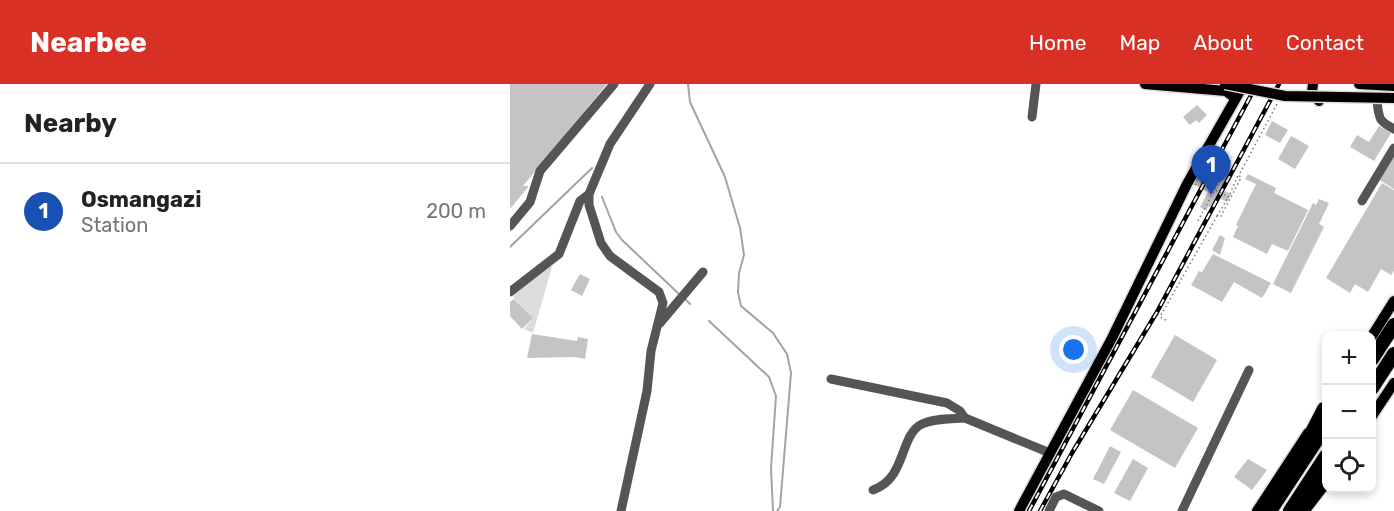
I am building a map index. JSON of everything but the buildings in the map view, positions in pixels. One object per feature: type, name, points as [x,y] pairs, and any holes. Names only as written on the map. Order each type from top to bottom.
[{"type":"highway","points":[[1376,352],[1394,325]]},
{"type":"highway","points":[[1373,385],[1394,354]]},
{"type":"highway","points":[[1281,494],[1322,413]]},
{"type":"highway","points":[[1270,511],[1322,432]]},
{"type":"highway","points":[[1290,511],[1322,462]]},
{"type":"highway","points":[[1302,511],[1322,485]]},
{"type":"main road","points":[[1145,84],[1226,91],[1235,98]]},
{"type":"main road","points":[[1225,84],[1285,96],[1394,101]]},
{"type":"main road","points":[[1019,511],[1112,338],[1187,184],[1244,84]]},
{"type":"main road","points":[[1313,84],[1312,92],[1318,101],[1394,101]]},
{"type":"main road","points":[[1359,84],[1394,86]]},
{"type":"main road","points":[[1374,331],[1394,301]]},
{"type":"main road","points":[[1376,409],[1394,383]]},
{"type":"main road","points":[[1257,511],[1322,412]]},
{"type":"main road","points":[[1308,511],[1322,491]]},
{"type":"street","points":[[510,226],[530,202],[540,171],[614,84]]},
{"type":"street","points":[[621,511],[647,391],[651,351],[663,303],[659,292],[610,256],[601,243],[589,206],[589,194],[610,144],[650,84]]},
{"type":"street","points":[[1032,117],[1036,84]]},
{"type":"street","points":[[1377,102],[1378,115],[1382,122],[1394,129]]},
{"type":"street","points":[[1362,201],[1394,148]]},
{"type":"street","points":[[510,292],[559,254],[580,201],[589,194]]},
{"type":"street","points":[[657,325],[703,272]]},
{"type":"street","points":[[1182,511],[1249,370]]},
{"type":"street","points":[[831,378],[947,403],[960,411],[965,418]]},
{"type":"street","points":[[873,490],[889,482],[913,431],[922,424],[935,420],[965,418],[1050,453]]},
{"type":"street","points":[[1049,511],[1056,497],[1064,494],[1099,511]]},
{"type":"path","points":[[1217,216],[1221,216],[1239,175],[1280,99]]},
{"type":"path","points":[[1198,221],[1232,158]]},
{"type":"path","points":[[1166,320],[1160,317],[1240,178],[1239,175]]},
{"type":"path","points":[[1195,185],[1197,180],[1228,198]]},
{"type":"shaded area","points":[[551,266],[533,333],[524,329],[533,318],[513,297],[514,293]]},
{"type":"waterway","points":[[688,84],[690,102],[725,177],[740,228],[744,255],[739,273],[738,292],[741,306],[773,333],[787,354],[791,373],[780,507],[777,511]]},
{"type":"waterway","points":[[510,247],[592,168]]},
{"type":"waterway","points":[[602,197],[616,232],[622,240],[679,294]]},
{"type":"waterway","points":[[684,298],[690,304]]},
{"type":"waterway","points":[[709,321],[769,377],[776,396],[771,468],[773,511]]},
{"type":"railway","points":[[1029,511],[1257,84]]},
{"type":"railway","points":[[1040,511],[1072,453],[1157,312],[1279,84]]},
{"type":"place","name":"Osmangazi","points":[[1211,195]]}]
